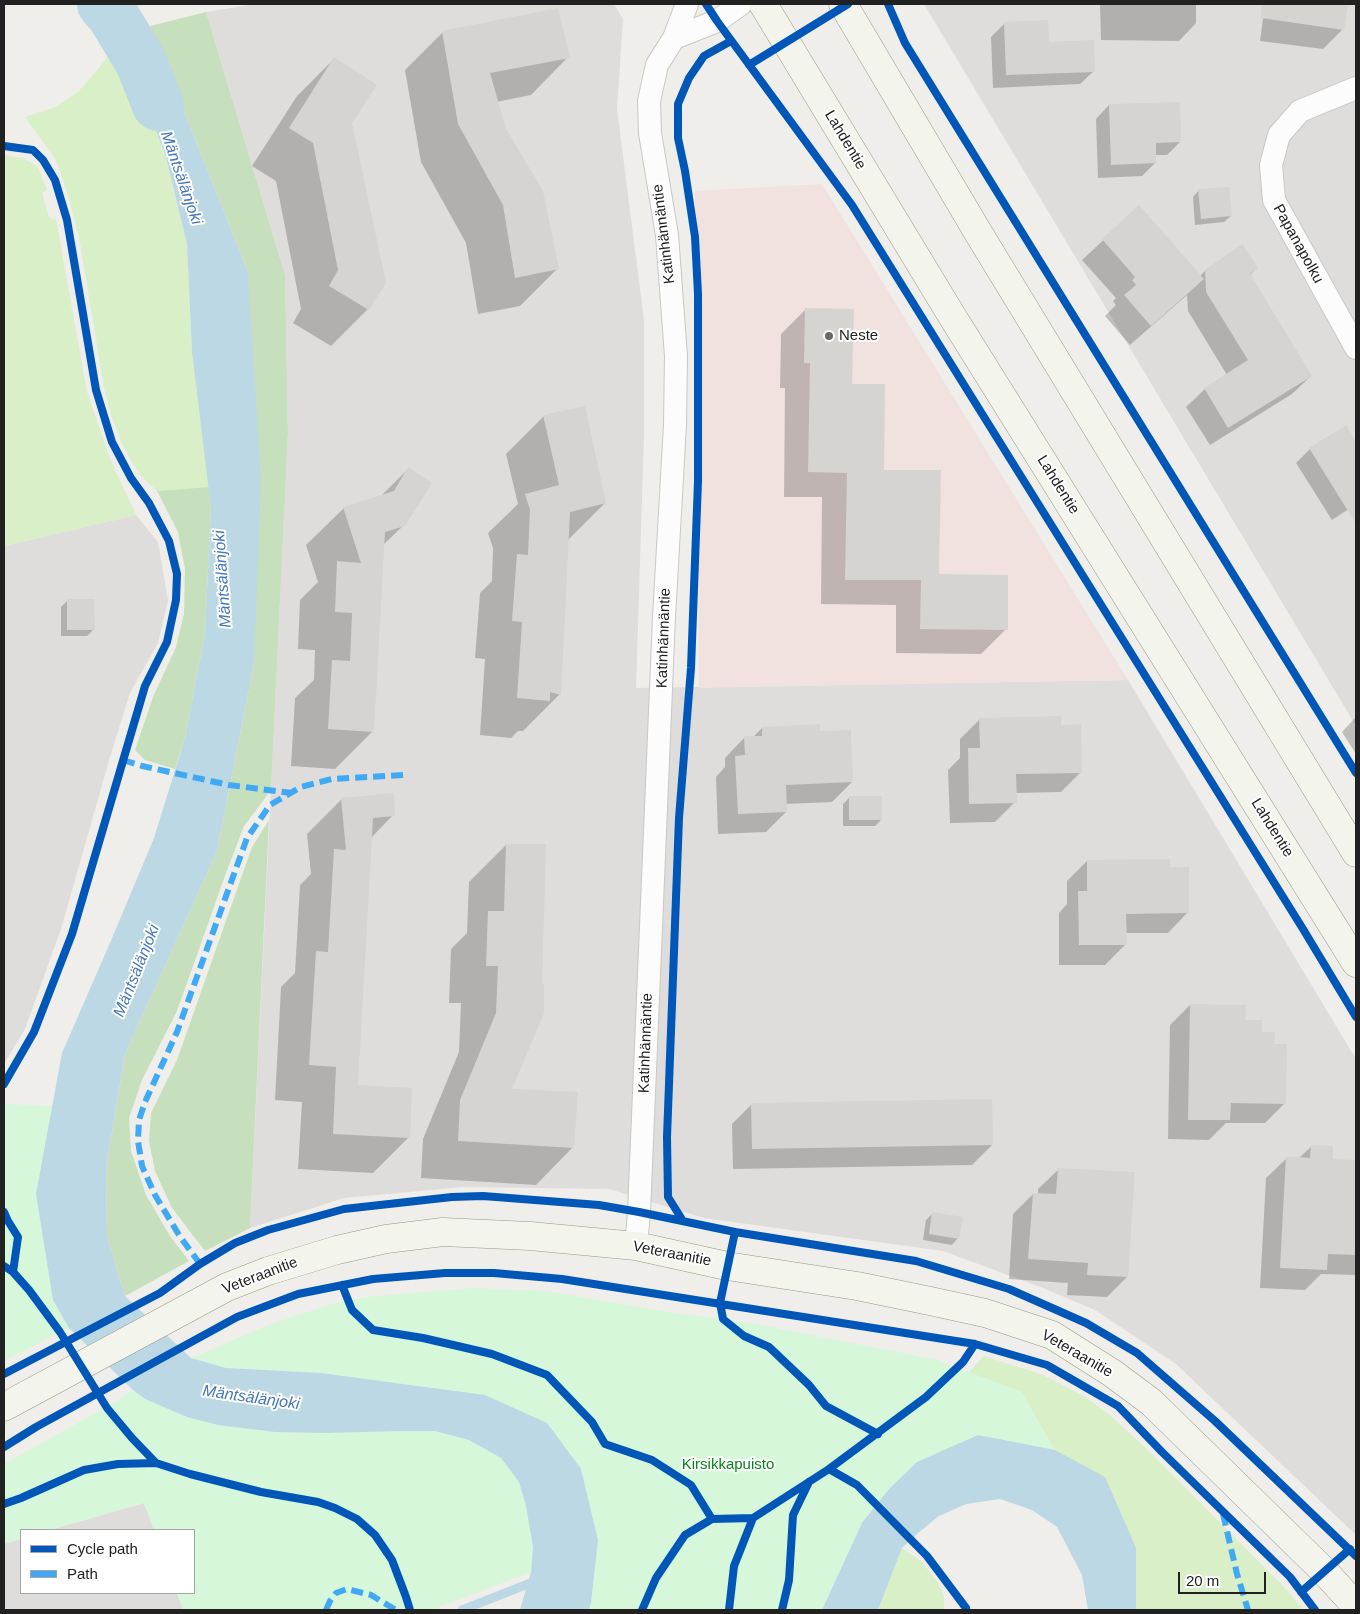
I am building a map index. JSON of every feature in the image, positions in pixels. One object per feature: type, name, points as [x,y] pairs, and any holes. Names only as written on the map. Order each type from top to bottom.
[{"type":"main road","name":"Lahdentie","points":[[763,4],[952,316],[1356,963]]},
{"type":"main road","points":[[843,4],[984,243],[1356,853]]},
{"type":"main road","name":"Veteraanitie","points":[[9,1404],[227,1288],[268,1271],[309,1258],[386,1239],[444,1232],[530,1236],[636,1246],[727,1266],[857,1286],[930,1301],[985,1313],[1052,1335],[1112,1373],[1151,1402],[1324,1571],[1356,1606]]},
{"type":"street","name":"Katinhännäntie","points":[[636,1246],[664,617],[675,415],[676,356],[667,235],[650,133],[649,101],[657,65],[674,38],[687,4]]},
{"type":"street","points":[[674,38],[717,21],[741,4]]},
{"type":"street","name":"Papanapolku","points":[[1356,88],[1300,111],[1279,135],[1271,166],[1274,200],[1356,348]]},
{"type":"shaded area","points":[[255,4],[614,4],[623,19],[617,109],[644,320],[644,435],[636,688],[1128,680],[1356,1059],[1356,1535],[1176,1364],[1095,1310],[1043,1288],[943,1251],[704,1218],[609,1189],[463,1187],[344,1198],[250,1228],[288,433],[285,275],[206,12]]},
{"type":"shaded area","points":[[924,4],[1356,4],[1356,726]]},
{"type":"shaded area","points":[[822,184],[1128,680],[699,688],[695,191]]},
{"type":"shaded area","points":[[136,515],[158,542],[168,601],[158,643],[130,693],[61,929],[25,1029],[4,1064],[4,546]]},
{"type":"shaded area","points":[[144,1503],[154,1529],[53,1529]]},
{"type":"shaded area","points":[[20,1539],[20,1594],[177,1594],[183,1610],[4,1610],[4,1544]]},
{"type":"green space","points":[[206,12],[285,275],[288,433],[271,790],[244,826],[177,1011],[142,1080],[129,1118],[131,1151],[146,1195],[170,1236],[189,1261],[125,1296],[107,1237],[106,1168],[125,1054],[217,851],[254,663],[248,272],[150,26]]},
{"type":"green space","points":[[114,50],[142,93],[166,157],[187,244],[192,352],[209,487],[157,491],[139,474],[122,444],[111,415],[104,388],[80,243],[69,198],[56,160],[25,117],[56,107],[79,91]]},
{"type":"green space","points":[[4,155],[23,158],[38,167],[47,190],[42,193],[49,218],[56,219],[87,392],[111,461],[136,515],[4,546]]},
{"type":"green space","points":[[209,487],[211,508],[205,633],[185,738],[175,769],[145,760],[135,750],[153,697],[176,647],[184,614],[185,569],[178,532],[157,491]]},
{"type":"green space","points":[[269,820],[250,1228],[205,1251],[172,1208],[155,1171],[149,1141],[151,1113],[177,1060],[252,847]]},
{"type":"green space","points":[[4,1104],[52,1106],[36,1194],[53,1300],[69,1328],[4,1361]]},
{"type":"green space","name":"Kirsikkapuisto","points":[[475,1288],[546,1291],[681,1314],[751,1323],[937,1360],[1022,1392],[1055,1450],[978,1435],[889,1489],[862,1523],[822,1610],[589,1610],[598,1540],[581,1469],[485,1395],[321,1373],[226,1368],[191,1358],[271,1324],[332,1304],[367,1297]]},
{"type":"green space","points":[[984,1356],[1043,1375],[1087,1398],[1111,1416],[1154,1456],[1281,1584],[1304,1610],[1136,1610],[1136,1548],[944,1400]]},
{"type":"green space","points":[[133,1390],[145,1399],[187,1417],[218,1425],[275,1432],[435,1431],[469,1440],[501,1458],[519,1482],[526,1506],[533,1547],[531,1572],[431,1610],[183,1610],[177,1594],[195,1594],[195,1529],[154,1529],[144,1503],[53,1529],[20,1529],[20,1539],[4,1544],[4,1464],[114,1403]]},
{"type":"green space","points":[[902,1548],[922,1562],[938,1583],[944,1596],[944,1610],[878,1610]]},
{"type":"water","points":[[150,26],[248,272],[261,481],[254,663],[217,851],[125,1054],[106,1168],[107,1237],[125,1296],[191,1358],[226,1368],[321,1373],[485,1395],[547,1423],[581,1469],[598,1540],[589,1610],[520,1610],[531,1572],[533,1547],[526,1506],[519,1482],[501,1458],[469,1440],[435,1431],[275,1432],[218,1425],[187,1417],[145,1399],[133,1390],[69,1328],[53,1300],[36,1194],[62,1053],[154,838],[185,738],[205,633],[211,508],[192,352],[187,244],[166,157],[142,93],[114,50]]},
{"type":"water","points":[[978,1435],[1055,1450],[1105,1477],[1136,1548],[1136,1610],[1088,1610],[1082,1575],[1057,1527],[1032,1510],[1000,1499],[966,1504],[939,1516],[918,1533],[902,1548],[878,1610],[822,1610],[862,1523],[889,1489],[917,1462]]},
{"type":"building","points":[[1262,4],[1348,4],[1344,30],[1261,18]]},
{"type":"building","points":[[558,8],[570,58],[490,73],[506,129],[543,191],[559,269],[515,278],[503,205],[458,124],[442,31]]},
{"type":"building","points":[[1048,20],[1049,42],[1094,40],[1095,72],[1006,75],[1004,22]]},
{"type":"building","points":[[334,57],[377,85],[352,123],[386,283],[369,310],[329,286],[338,270],[313,143],[289,128]]},
{"type":"building","points":[[1180,102],[1181,142],[1156,143],[1156,163],[1111,165],[1109,104]]},
{"type":"building","points":[[1229,187],[1232,216],[1201,219],[1198,189]]},
{"type":"building","points":[[1139,205],[1204,279],[1151,326],[1124,295],[1136,285],[1132,280],[1135,277],[1102,239]]},
{"type":"building","points":[[1242,244],[1258,268],[1250,274],[1312,376],[1228,428],[1204,388],[1248,360],[1206,292],[1205,270]]},
{"type":"building","points":[[805,308],[854,309],[852,384],[885,384],[884,470],[941,470],[939,574],[1008,575],[1008,630],[920,629],[921,580],[845,580],[847,473],[808,472],[810,363],[804,363]]},
{"type":"building","points":[[585,406],[606,503],[570,512],[561,695],[550,692],[550,701],[517,698],[522,622],[512,621],[517,554],[528,555],[530,510],[525,494],[559,485],[543,415]]},
{"type":"building","points":[[1346,425],[1356,442],[1356,524],[1309,448]]},
{"type":"building","points":[[408,467],[432,483],[405,526],[385,532],[374,732],[328,729],[332,660],[350,661],[352,613],[335,612],[337,561],[361,563],[343,507],[394,491]]},
{"type":"building","points":[[67,599],[94,599],[95,630],[67,630]]},
{"type":"building","points":[[1061,716],[1061,725],[1081,724],[1082,773],[1016,774],[1017,803],[969,804],[968,748],[980,748],[979,718]]},
{"type":"building","points":[[820,724],[820,731],[851,730],[853,782],[786,785],[787,812],[738,814],[735,756],[745,755],[744,736],[762,736],[762,727]]},
{"type":"building","points":[[394,793],[395,816],[373,818],[358,1085],[412,1088],[410,1138],[333,1134],[336,1067],[309,1065],[316,951],[328,952],[334,849],[346,850],[341,798]]},
{"type":"building","points":[[849,796],[882,796],[882,820],[849,820]]},
{"type":"building","points":[[506,844],[546,844],[542,984],[544,984],[544,1013],[512,1089],[578,1092],[574,1148],[458,1141],[460,1100],[496,1013],[498,966],[486,966],[488,911],[504,911]]},
{"type":"building","points":[[1170,859],[1170,867],[1189,867],[1189,913],[1126,914],[1127,945],[1079,945],[1078,891],[1087,891],[1087,860]]},
{"type":"building","points":[[1190,1004],[1246,1005],[1245,1020],[1262,1020],[1262,1032],[1275,1032],[1274,1044],[1287,1044],[1286,1104],[1231,1103],[1230,1120],[1188,1120]]},
{"type":"building","points":[[992,1099],[993,1145],[752,1149],[751,1103]]},
{"type":"building","points":[[1311,1145],[1333,1146],[1333,1159],[1356,1160],[1356,1255],[1328,1254],[1327,1270],[1280,1268],[1286,1156],[1310,1158]]},
{"type":"building","points":[[1058,1168],[1135,1172],[1128,1277],[1087,1275],[1088,1263],[1028,1259],[1033,1193],[1056,1194]]},
{"type":"building","points":[[932,1212],[963,1217],[959,1239],[929,1234]]},
{"type":"waterway","name":"Mäntsälänjoki","points":[[103,4],[112,14],[141,62],[158,105]]},
{"type":"waterway","points":[[462,1610],[538,1580]]},
{"type":"marked path","points":[[123,760],[229,785],[292,793]]},
{"type":"marked path","points":[[200,1264],[179,1235],[155,1195],[142,1166],[138,1141],[139,1120],[145,1102],[177,1032],[247,838],[270,805],[301,787],[332,779],[405,775]]},
{"type":"marked path","points":[[1223,1514],[1237,1574],[1248,1610]]},
{"type":"marked path","points":[[326,1610],[336,1593],[347,1589],[371,1595],[396,1610]]},
{"type":"cycle path","points":[[706,4],[852,205],[1356,1017]]},
{"type":"cycle path","points":[[749,65],[848,4]]},
{"type":"cycle path","points":[[888,4],[905,43],[1356,773]]},
{"type":"cycle path","points":[[683,1221],[668,1197],[667,1137],[679,818],[691,668],[698,481],[698,294],[695,237],[678,138],[678,104],[689,78],[704,56],[731,41]]},
{"type":"cycle path","points":[[4,146],[33,150],[43,160],[55,180],[67,220],[96,390],[112,442],[131,478],[149,503],[169,541],[177,574],[176,600],[167,642],[145,686],[72,934],[34,1032],[4,1084]]},
{"type":"cycle path","points":[[4,1374],[160,1293],[200,1264],[235,1243],[268,1230],[344,1209],[452,1197],[483,1196],[599,1205],[735,1232],[916,1261],[1009,1289],[1086,1323],[1137,1353],[1215,1421],[1356,1556]]},
{"type":"cycle path","points":[[4,1212],[18,1237],[13,1272]]},
{"type":"cycle path","points":[[735,1232],[720,1303],[723,1319],[744,1336],[769,1347],[809,1385],[826,1406],[878,1434]]},
{"type":"cycle path","points":[[4,1266],[13,1272],[29,1290],[60,1332],[107,1408],[156,1463],[190,1474],[261,1492],[318,1502],[357,1519],[375,1535],[392,1560],[410,1610]]},
{"type":"cycle path","points":[[4,1447],[36,1427],[237,1317],[298,1294],[373,1279],[445,1273],[494,1273],[562,1279],[975,1344],[1047,1365],[1118,1406],[1162,1452],[1290,1577],[1315,1610]]},
{"type":"cycle path","points":[[342,1285],[352,1310],[373,1330],[423,1338],[492,1354],[547,1375],[592,1422],[605,1444],[652,1460],[691,1485],[712,1519],[753,1518],[829,1469],[857,1485],[927,1556],[966,1608]]},
{"type":"cycle path","points":[[829,1469],[926,1397],[963,1362],[975,1344]]},
{"type":"cycle path","points":[[4,1504],[84,1470],[118,1464],[156,1463]]},
{"type":"cycle path","points":[[782,1610],[789,1580],[793,1515],[809,1482]]},
{"type":"cycle path","points":[[729,1610],[734,1566],[753,1518]]},
{"type":"cycle path","points":[[642,1610],[656,1578],[685,1535],[712,1519]]},
{"type":"cycle path","points":[[1301,1592],[1350,1549]]},
{"type":"place","name":"Neste","points":[[829,336]]}]
